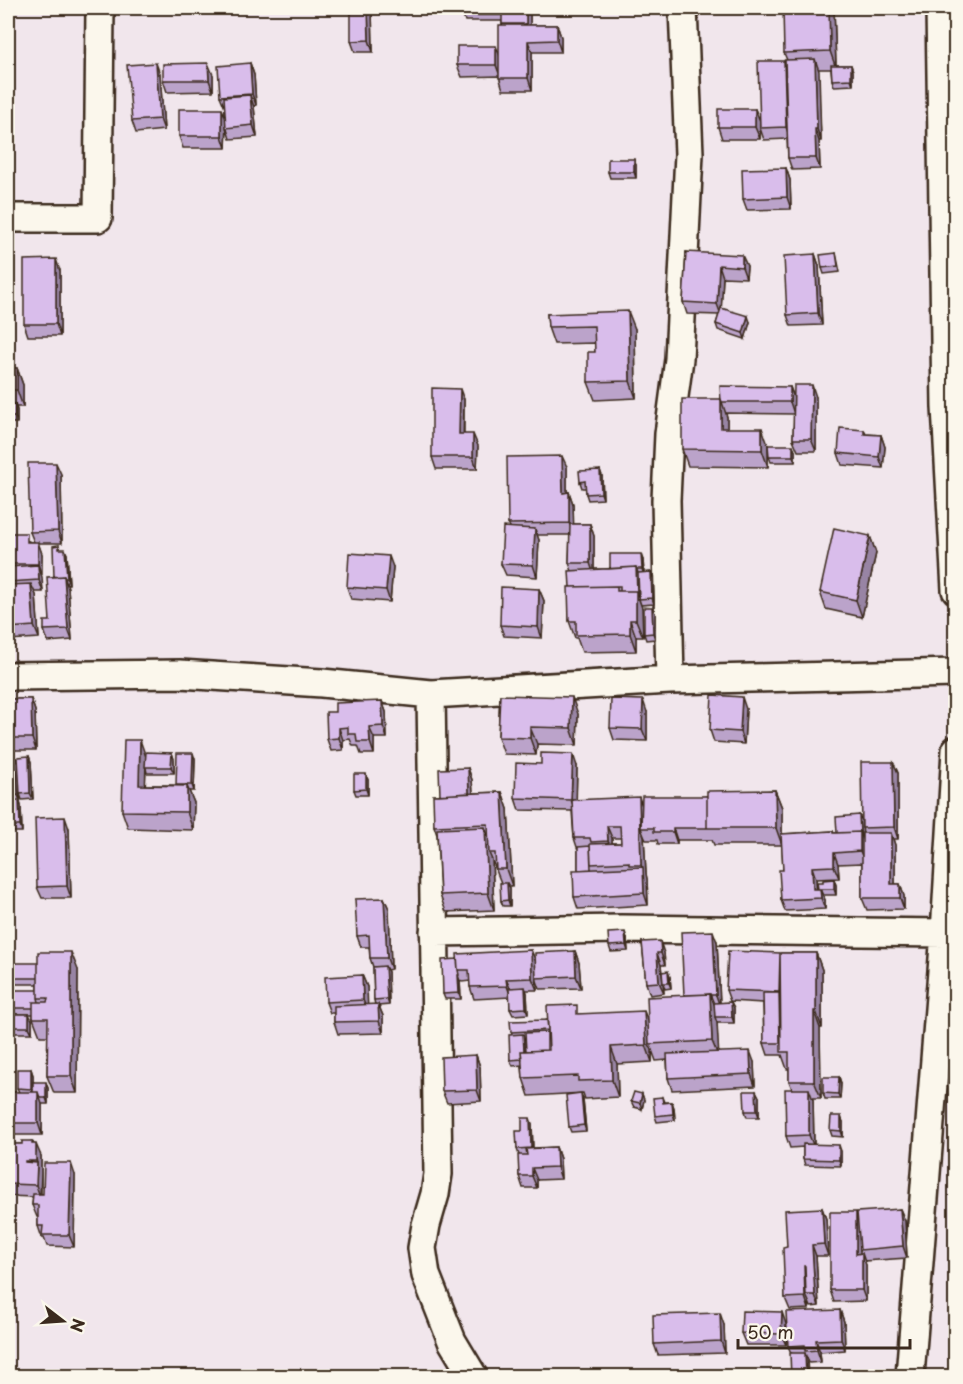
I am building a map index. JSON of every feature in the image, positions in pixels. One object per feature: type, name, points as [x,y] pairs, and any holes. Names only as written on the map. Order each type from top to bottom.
[{"type":"street","points":[[8,219],[98,218],[100,8]]},
{"type":"street","points":[[670,680],[666,500],[669,434],[678,359],[689,154],[683,8]]},
{"type":"street","points":[[940,8],[956,590]]},
{"type":"street","points":[[8,676],[180,674],[431,693],[670,680],[956,673]]},
{"type":"street","points":[[431,693],[438,1174],[422,1248],[426,1275],[452,1341],[473,1377]]},
{"type":"street","points":[[910,1377],[945,933],[956,750]]},
{"type":"street","points":[[434,932],[621,928],[945,933]]},
{"type":"building","points":[[351,8],[368,8],[369,40],[351,41]]},
{"type":"building","points":[[463,8],[500,8],[500,15],[463,15]]},
{"type":"building","points":[[502,8],[526,8],[526,24],[502,24]]},
{"type":"building","points":[[783,8],[829,8],[830,51],[784,53]]},
{"type":"building","points":[[499,25],[557,25],[557,40],[528,41],[528,78],[499,78]]},
{"type":"building","points":[[457,46],[496,46],[496,65],[457,65]]},
{"type":"building","points":[[815,59],[816,158],[788,158],[785,60]]},
{"type":"building","points":[[758,61],[784,61],[786,127],[760,128]]},
{"type":"building","points":[[156,63],[160,119],[132,121],[127,65]]},
{"type":"building","points":[[208,63],[209,80],[163,80],[163,64]]},
{"type":"building","points":[[250,63],[252,94],[220,96],[218,66]]},
{"type":"building","points":[[831,65],[851,65],[851,79],[832,80]]},
{"type":"building","points":[[250,95],[253,125],[226,128],[224,97]]},
{"type":"building","points":[[179,109],[222,109],[222,136],[179,136]]},
{"type":"building","points":[[718,109],[755,109],[755,127],[718,127]]},
{"type":"building","points":[[608,159],[634,159],[634,172],[608,172]]},
{"type":"building","points":[[786,168],[787,197],[743,199],[742,169]]},
{"type":"building","points":[[686,252],[742,255],[742,267],[719,265],[717,304],[683,302]]},
{"type":"building","points":[[836,253],[838,266],[822,268],[820,255]]},
{"type":"building","points":[[815,254],[818,313],[787,315],[784,256]]},
{"type":"building","points":[[56,259],[56,324],[24,324],[24,260]]},
{"type":"building","points":[[721,308],[748,316],[743,333],[716,324]]},
{"type":"building","points":[[628,311],[630,381],[588,382],[588,352],[595,352],[594,326],[548,327],[547,314]]},
{"type":"building","points":[[951,316],[956,316],[956,347],[952,347]]},
{"type":"building","points":[[8,368],[17,368],[17,390],[8,390]]},
{"type":"building","points":[[794,385],[812,385],[811,439],[793,439]]},
{"type":"building","points":[[720,386],[790,387],[790,402],[722,402],[721,399],[721,402]]},
{"type":"building","points":[[432,388],[460,389],[459,434],[473,434],[473,457],[432,457]]},
{"type":"building","points":[[682,399],[721,399],[721,428],[762,428],[762,450],[682,449]]},
{"type":"building","points":[[8,404],[15,404],[15,417],[8,417]]},
{"type":"building","points":[[840,428],[864,430],[864,434],[881,435],[879,457],[838,453]]},
{"type":"building","points":[[768,445],[793,445],[793,456],[769,456]]},
{"type":"building","points":[[562,456],[563,493],[569,492],[569,523],[508,524],[507,457]]},
{"type":"building","points":[[28,463],[56,463],[58,531],[30,532]]},
{"type":"building","points":[[600,470],[601,493],[586,494],[585,481],[580,482],[579,471]]},
{"type":"building","points":[[570,524],[590,524],[590,563],[569,563]]},
{"type":"building","points":[[503,527],[535,529],[533,565],[501,564]]},
{"type":"building","points":[[834,528],[870,536],[856,600],[820,592]]},
{"type":"building","points":[[8,533],[27,533],[27,542],[38,542],[38,564],[8,564]]},
{"type":"building","points":[[59,545],[59,549],[65,549],[67,578],[54,577],[53,546]]},
{"type":"building","points":[[349,553],[389,556],[386,590],[347,587]]},
{"type":"building","points":[[610,554],[641,554],[642,569],[636,567],[610,569]]},
{"type":"building","points":[[38,565],[39,580],[8,582],[8,567]]},
{"type":"building","points":[[636,567],[637,593],[636,591],[620,591],[620,586],[570,587],[569,571]]},
{"type":"building","points":[[651,572],[652,598],[639,599],[638,573]]},
{"type":"building","points":[[64,576],[68,629],[44,630],[44,621],[50,621],[47,577]]},
{"type":"building","points":[[31,584],[34,626],[8,628],[8,585]]},
{"type":"building","points":[[617,586],[617,591],[636,591],[636,620],[630,620],[630,634],[576,635],[576,621],[569,621],[568,587]]},
{"type":"building","points":[[501,587],[539,589],[538,627],[500,625]]},
{"type":"building","points":[[644,607],[652,607],[653,633],[644,634]]},
{"type":"building","points":[[500,695],[572,697],[571,728],[530,727],[530,738],[498,737]]},
{"type":"building","points":[[712,695],[742,697],[740,732],[710,730]]},
{"type":"building","points":[[8,699],[31,699],[32,738],[8,738]]},
{"type":"building","points":[[611,699],[643,700],[642,729],[610,728]]},
{"type":"building","points":[[382,701],[383,726],[369,727],[370,742],[357,742],[356,734],[348,734],[348,727],[339,728],[339,738],[327,739],[326,712],[335,712],[335,703]]},
{"type":"building","points":[[124,740],[140,740],[139,785],[187,786],[187,812],[122,811]]},
{"type":"building","points":[[146,752],[172,753],[171,767],[145,767]]},
{"type":"building","points":[[177,753],[193,753],[192,785],[176,785]]},
{"type":"building","points":[[541,753],[573,754],[571,800],[515,798],[516,763],[541,764]]},
{"type":"building","points":[[29,756],[30,793],[20,794],[18,757]]},
{"type":"building","points":[[16,758],[18,795],[8,796],[8,759]]},
{"type":"building","points":[[861,762],[893,762],[894,827],[862,828]]},
{"type":"building","points":[[468,768],[469,793],[440,795],[439,769]]},
{"type":"building","points":[[354,774],[366,774],[366,789],[354,790]]},
{"type":"building","points":[[775,790],[776,828],[707,828],[707,791]]},
{"type":"building","points":[[502,792],[506,869],[496,869],[495,853],[489,853],[488,824],[434,826],[433,795]]},
{"type":"building","points":[[642,796],[707,796],[707,828],[673,828],[673,832],[654,832],[654,828],[641,828]]},
{"type":"building","points":[[639,797],[641,865],[629,865],[629,862],[591,864],[590,844],[621,843],[620,826],[607,826],[608,841],[591,842],[590,838],[574,838],[572,800]]},
{"type":"building","points":[[19,800],[20,826],[9,826],[8,801]]},
{"type":"building","points":[[859,815],[860,832],[837,833],[836,817]]},
{"type":"building","points":[[65,817],[67,886],[37,887],[35,818]]},
{"type":"building","points":[[485,827],[488,893],[440,895],[437,829]]},
{"type":"building","points":[[833,831],[833,833],[860,832],[860,851],[834,853],[834,866],[812,867],[813,889],[820,889],[821,898],[781,900],[779,870],[783,870],[781,834]]},
{"type":"building","points":[[862,833],[891,833],[891,884],[900,884],[900,898],[862,898]]},
{"type":"building","points":[[590,846],[591,869],[578,870],[578,847]]},
{"type":"building","points":[[643,867],[644,893],[574,897],[573,870]]},
{"type":"building","points":[[834,879],[834,889],[818,889],[817,882]]},
{"type":"building","points":[[500,883],[507,883],[508,900],[501,901]]},
{"type":"building","points":[[384,898],[387,958],[370,958],[369,935],[357,936],[355,899]]},
{"type":"building","points":[[713,931],[716,995],[684,995],[681,932]]},
{"type":"building","points":[[625,932],[626,945],[609,946],[608,933]]},
{"type":"building","points":[[660,941],[661,953],[657,953],[659,982],[646,983],[642,942]]},
{"type":"building","points":[[531,950],[532,978],[506,979],[507,986],[470,987],[469,970],[458,970],[457,954]]},
{"type":"building","points":[[575,951],[576,976],[536,978],[535,953]]},
{"type":"building","points":[[728,951],[781,953],[779,992],[726,990]]},
{"type":"building","points":[[38,952],[71,952],[71,1076],[47,1076],[48,1018],[33,1018],[33,1002],[47,1002],[48,998],[38,998]]},
{"type":"building","points":[[780,953],[816,953],[814,1081],[789,1081],[789,1052],[781,1052]]},
{"type":"building","points":[[457,959],[459,993],[443,994],[442,960]]},
{"type":"building","points":[[11,963],[38,963],[38,978],[11,978]]},
{"type":"building","points":[[385,966],[387,999],[374,1000],[373,967]]},
{"type":"building","points":[[668,971],[669,983],[663,983],[662,972]]},
{"type":"building","points":[[362,975],[363,1000],[326,1002],[325,977]]},
{"type":"building","points":[[525,987],[526,1008],[510,1009],[509,988]]},
{"type":"building","points":[[12,990],[38,990],[39,1002],[33,1002],[33,1008],[12,1008]]},
{"type":"building","points":[[763,993],[779,993],[780,1043],[764,1043]]},
{"type":"building","points":[[710,994],[712,1041],[649,1044],[647,997]]},
{"type":"building","points":[[731,1002],[732,1017],[715,1017],[714,1003]]},
{"type":"building","points":[[378,1004],[379,1021],[334,1022],[334,1006]]},
{"type":"building","points":[[577,1005],[577,1014],[644,1011],[646,1045],[611,1047],[612,1080],[578,1081],[578,1076],[523,1078],[521,1051],[549,1050],[547,1006]]},
{"type":"building","points":[[8,1014],[29,1014],[29,1027],[8,1027]]},
{"type":"building","points":[[547,1020],[548,1030],[511,1032],[510,1021]]},
{"type":"building","points":[[547,1032],[547,1050],[526,1051],[525,1033]]},
{"type":"building","points":[[523,1034],[522,1059],[510,1060],[509,1035]]},
{"type":"building","points":[[750,1051],[751,1074],[668,1078],[667,1054]]},
{"type":"building","points":[[476,1055],[477,1090],[442,1091],[441,1057]]},
{"type":"building","points":[[17,1069],[31,1069],[31,1089],[17,1088]]},
{"type":"building","points":[[823,1077],[839,1077],[838,1094],[823,1093]]},
{"type":"building","points":[[33,1082],[46,1082],[46,1098],[40,1098],[38,1092],[33,1092]]},
{"type":"building","points":[[785,1089],[809,1089],[809,1135],[786,1136]]},
{"type":"building","points":[[744,1091],[756,1091],[757,1111],[745,1111]]},
{"type":"building","points":[[8,1092],[38,1092],[38,1123],[8,1123]]},
{"type":"building","points":[[634,1092],[642,1094],[640,1103],[631,1101]]},
{"type":"building","points":[[581,1093],[584,1125],[569,1127],[566,1095]]},
{"type":"building","points":[[662,1097],[663,1103],[672,1102],[673,1114],[655,1116],[653,1098]]},
{"type":"building","points":[[831,1116],[841,1116],[841,1131],[830,1130]]},
{"type":"building","points":[[522,1118],[530,1118],[531,1148],[517,1149],[516,1131],[522,1131]]},
{"type":"building","points":[[22,1141],[32,1141],[32,1144],[36,1144],[36,1161],[25,1162],[37,1163],[36,1185],[8,1184],[8,1144],[22,1144]]},
{"type":"building","points":[[803,1144],[839,1145],[839,1160],[803,1159]]},
{"type":"building","points":[[556,1147],[557,1167],[532,1168],[532,1176],[519,1176],[518,1155],[527,1155],[526,1149]]},
{"type":"building","points":[[44,1163],[71,1163],[69,1235],[42,1235],[43,1226],[38,1226],[38,1205],[32,1205],[33,1194],[43,1194]]},
{"type":"building","points":[[822,1208],[824,1244],[812,1245],[815,1295],[806,1295],[804,1266],[805,1297],[785,1298],[783,1248],[787,1247],[785,1210]]},
{"type":"building","points":[[900,1209],[903,1246],[860,1250],[857,1212]]},
{"type":"building","points":[[830,1212],[856,1212],[856,1254],[862,1253],[862,1290],[830,1290]]},
{"type":"building","points":[[840,1310],[841,1339],[816,1340],[817,1350],[805,1351],[805,1345],[788,1346],[786,1312]]},
{"type":"building","points":[[742,1311],[782,1312],[781,1334],[741,1333]]},
{"type":"building","points":[[720,1313],[721,1341],[654,1344],[653,1315]]},
{"type":"building","points":[[790,1353],[805,1353],[806,1377],[791,1377]]}]
